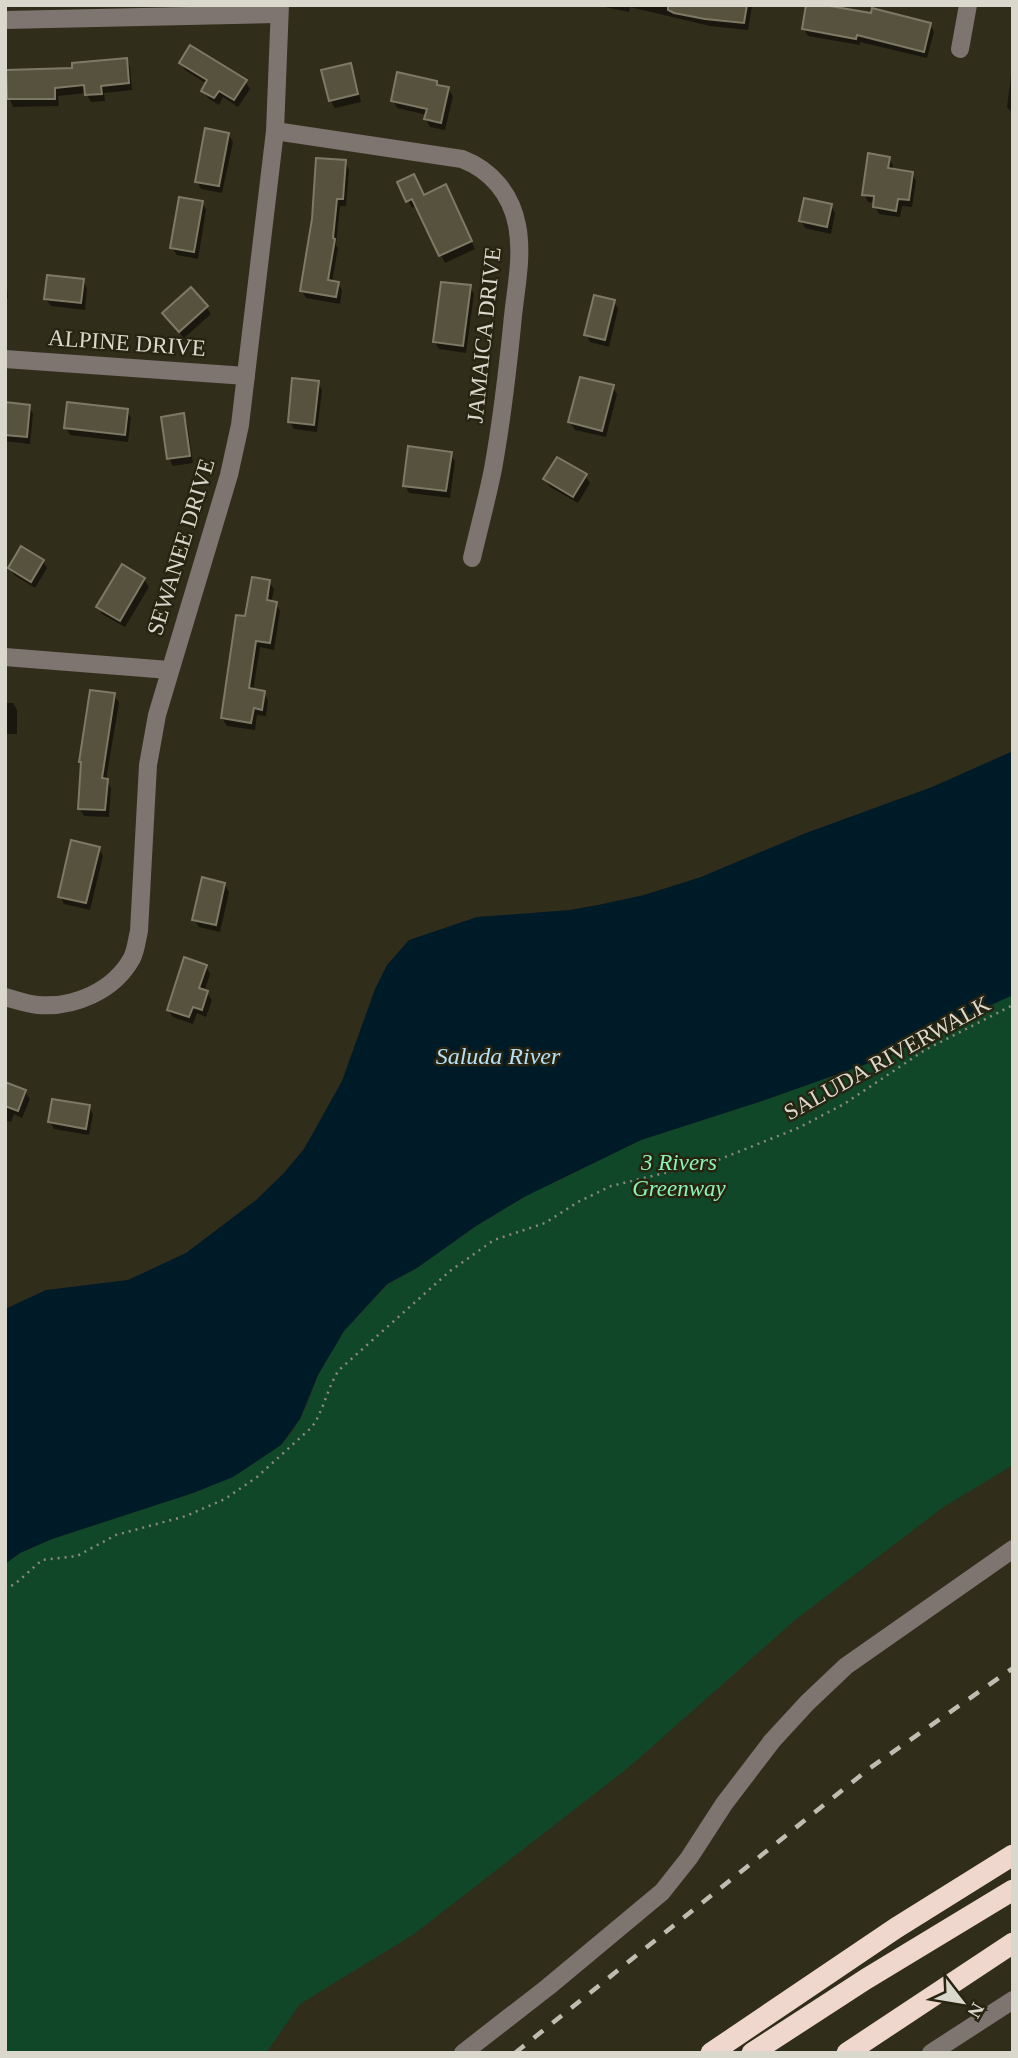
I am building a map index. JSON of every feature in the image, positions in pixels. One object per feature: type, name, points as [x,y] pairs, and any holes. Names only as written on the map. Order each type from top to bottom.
[{"type":"highway","points":[[712,2053],[896,1928],[1013,1853]]},
{"type":"highway","points":[[752,2053],[866,1979],[1013,1890]]},
{"type":"highway","points":[[847,2053],[1013,1943]]},
{"type":"street","points":[[960,49],[968,5]]},
{"type":"street","points":[[5,20],[279,10]]},
{"type":"street","name":"SEWANEE DRIVE","points":[[5,997],[38,1005],[69,1003],[98,993],[119,977],[133,956],[139,931],[148,765],[157,715],[229,475],[240,425],[275,131],[279,10]]},
{"type":"street","name":"JAMAICA DRIVE","points":[[275,131],[462,159],[489,173],[511,206],[517,225],[520,251],[505,389],[492,470],[472,558]]},
{"type":"street","name":"ALPINE DRIVE","points":[[5,359],[246,376]]},
{"type":"street","points":[[5,657],[169,670]]},
{"type":"street","points":[[463,2053],[548,1987],[662,1892],[772,1741],[846,1666],[1013,1549]]},
{"type":"street","points":[[931,2053],[1013,2000]]},
{"type":"path","name":"SALUDA RIVERWALK","points":[[5,1589],[15,1584],[42,1560],[77,1556],[116,1535],[171,1521],[211,1505],[246,1486],[312,1427],[319,1417],[332,1380],[356,1354],[450,1271],[494,1240],[545,1223],[611,1186],[718,1160],[809,1123],[844,1104],[925,1049],[1013,1005]]},
{"type":"green space","name":"3 Rivers Greenway","points":[[1013,995],[1013,1465],[942,1508],[795,1620],[629,1767],[414,1934],[300,2004],[266,2053],[5,2053],[5,1564],[20,1553],[52,1539],[193,1493],[233,1477],[281,1445],[293,1431],[318,1375],[344,1331],[388,1284],[417,1268],[476,1226],[526,1196],[641,1140],[889,1056],[938,1029]]},
{"type":"water","name":"Saluda River","points":[[1013,751],[1013,995],[938,1029],[889,1056],[641,1140],[526,1196],[476,1226],[417,1268],[387,1284],[344,1331],[318,1375],[300,1419],[281,1445],[233,1477],[193,1493],[52,1539],[20,1553],[5,1564],[5,1309],[46,1290],[128,1280],[186,1253],[256,1200],[304,1149],[342,1081],[375,989],[387,965],[409,940],[477,917],[570,910],[644,895],[701,877],[806,833],[932,787]]},
{"type":"building","points":[[668,5],[747,5],[744,23],[674,13],[668,10]]},
{"type":"building","points":[[806,5],[824,5],[871,13],[872,8],[931,23],[924,52],[857,35],[856,39],[802,29]]},
{"type":"building","points":[[190,45],[247,80],[234,100],[219,91],[214,98],[201,91],[207,80],[179,63]]},
{"type":"building","points":[[127,58],[129,83],[101,86],[102,94],[85,95],[84,85],[55,88],[55,99],[7,99],[6,70],[72,68],[72,63]]},
{"type":"building","points":[[351,63],[358,94],[329,101],[321,70]]},
{"type":"building","points":[[397,72],[437,81],[437,85],[449,87],[441,123],[424,119],[427,109],[391,101]]},
{"type":"building","points":[[205,128],[229,133],[219,186],[195,182]]},
{"type":"building","points":[[868,153],[890,157],[888,168],[913,172],[909,200],[898,199],[896,211],[873,207],[874,196],[862,195]]},
{"type":"building","points":[[316,158],[346,160],[343,199],[337,199],[335,239],[328,280],[339,282],[336,297],[300,291],[312,219]]},
{"type":"building","points":[[414,174],[424,195],[446,184],[472,241],[439,256],[412,199],[406,202],[397,182]]},
{"type":"building","points":[[179,197],[203,201],[194,252],[170,248]]},
{"type":"building","points":[[804,198],[832,204],[827,227],[799,221]]},
{"type":"building","points":[[47,275],[84,279],[81,303],[44,299]]},
{"type":"building","points":[[441,282],[471,285],[463,346],[433,342]]},
{"type":"building","points":[[191,287],[208,306],[179,332],[162,313]]},
{"type":"building","points":[[594,295],[615,300],[605,340],[584,335]]},
{"type":"building","points":[[580,377],[614,385],[602,431],[568,422]]},
{"type":"building","points":[[292,378],[319,381],[314,425],[288,422]]},
{"type":"building","points":[[5,402],[30,405],[27,437],[5,435]]},
{"type":"building","points":[[67,402],[128,409],[125,435],[64,428]]},
{"type":"building","points":[[184,413],[190,456],[167,459],[161,417]]},
{"type":"building","points":[[408,446],[452,452],[446,491],[403,486]]},
{"type":"building","points":[[557,457],[587,474],[573,497],[543,479]]},
{"type":"building","points":[[21,546],[44,560],[31,582],[8,568]]},
{"type":"building","points":[[122,564],[145,578],[120,621],[96,607]]},
{"type":"building","points":[[252,577],[270,580],[267,600],[277,602],[270,643],[256,641],[249,688],[265,691],[262,710],[254,708],[251,723],[221,718],[236,615],[245,616]]},
{"type":"building","points":[[90,690],[115,693],[102,778],[108,779],[105,810],[78,809],[79,762]]},
{"type":"building","points":[[71,840],[100,847],[86,903],[58,897]]},
{"type":"building","points":[[202,877],[225,883],[216,925],[192,920]]},
{"type":"building","points":[[184,957],[207,965],[199,988],[208,991],[202,1010],[193,1007],[189,1017],[167,1010]]},
{"type":"building","points":[[5,1082],[26,1090],[18,1111],[5,1106]]},
{"type":"building","points":[[52,1099],[90,1105],[86,1129],[48,1122]]},
{"type":"railway","points":[[515,2053],[870,1768],[1013,1668]]}]
